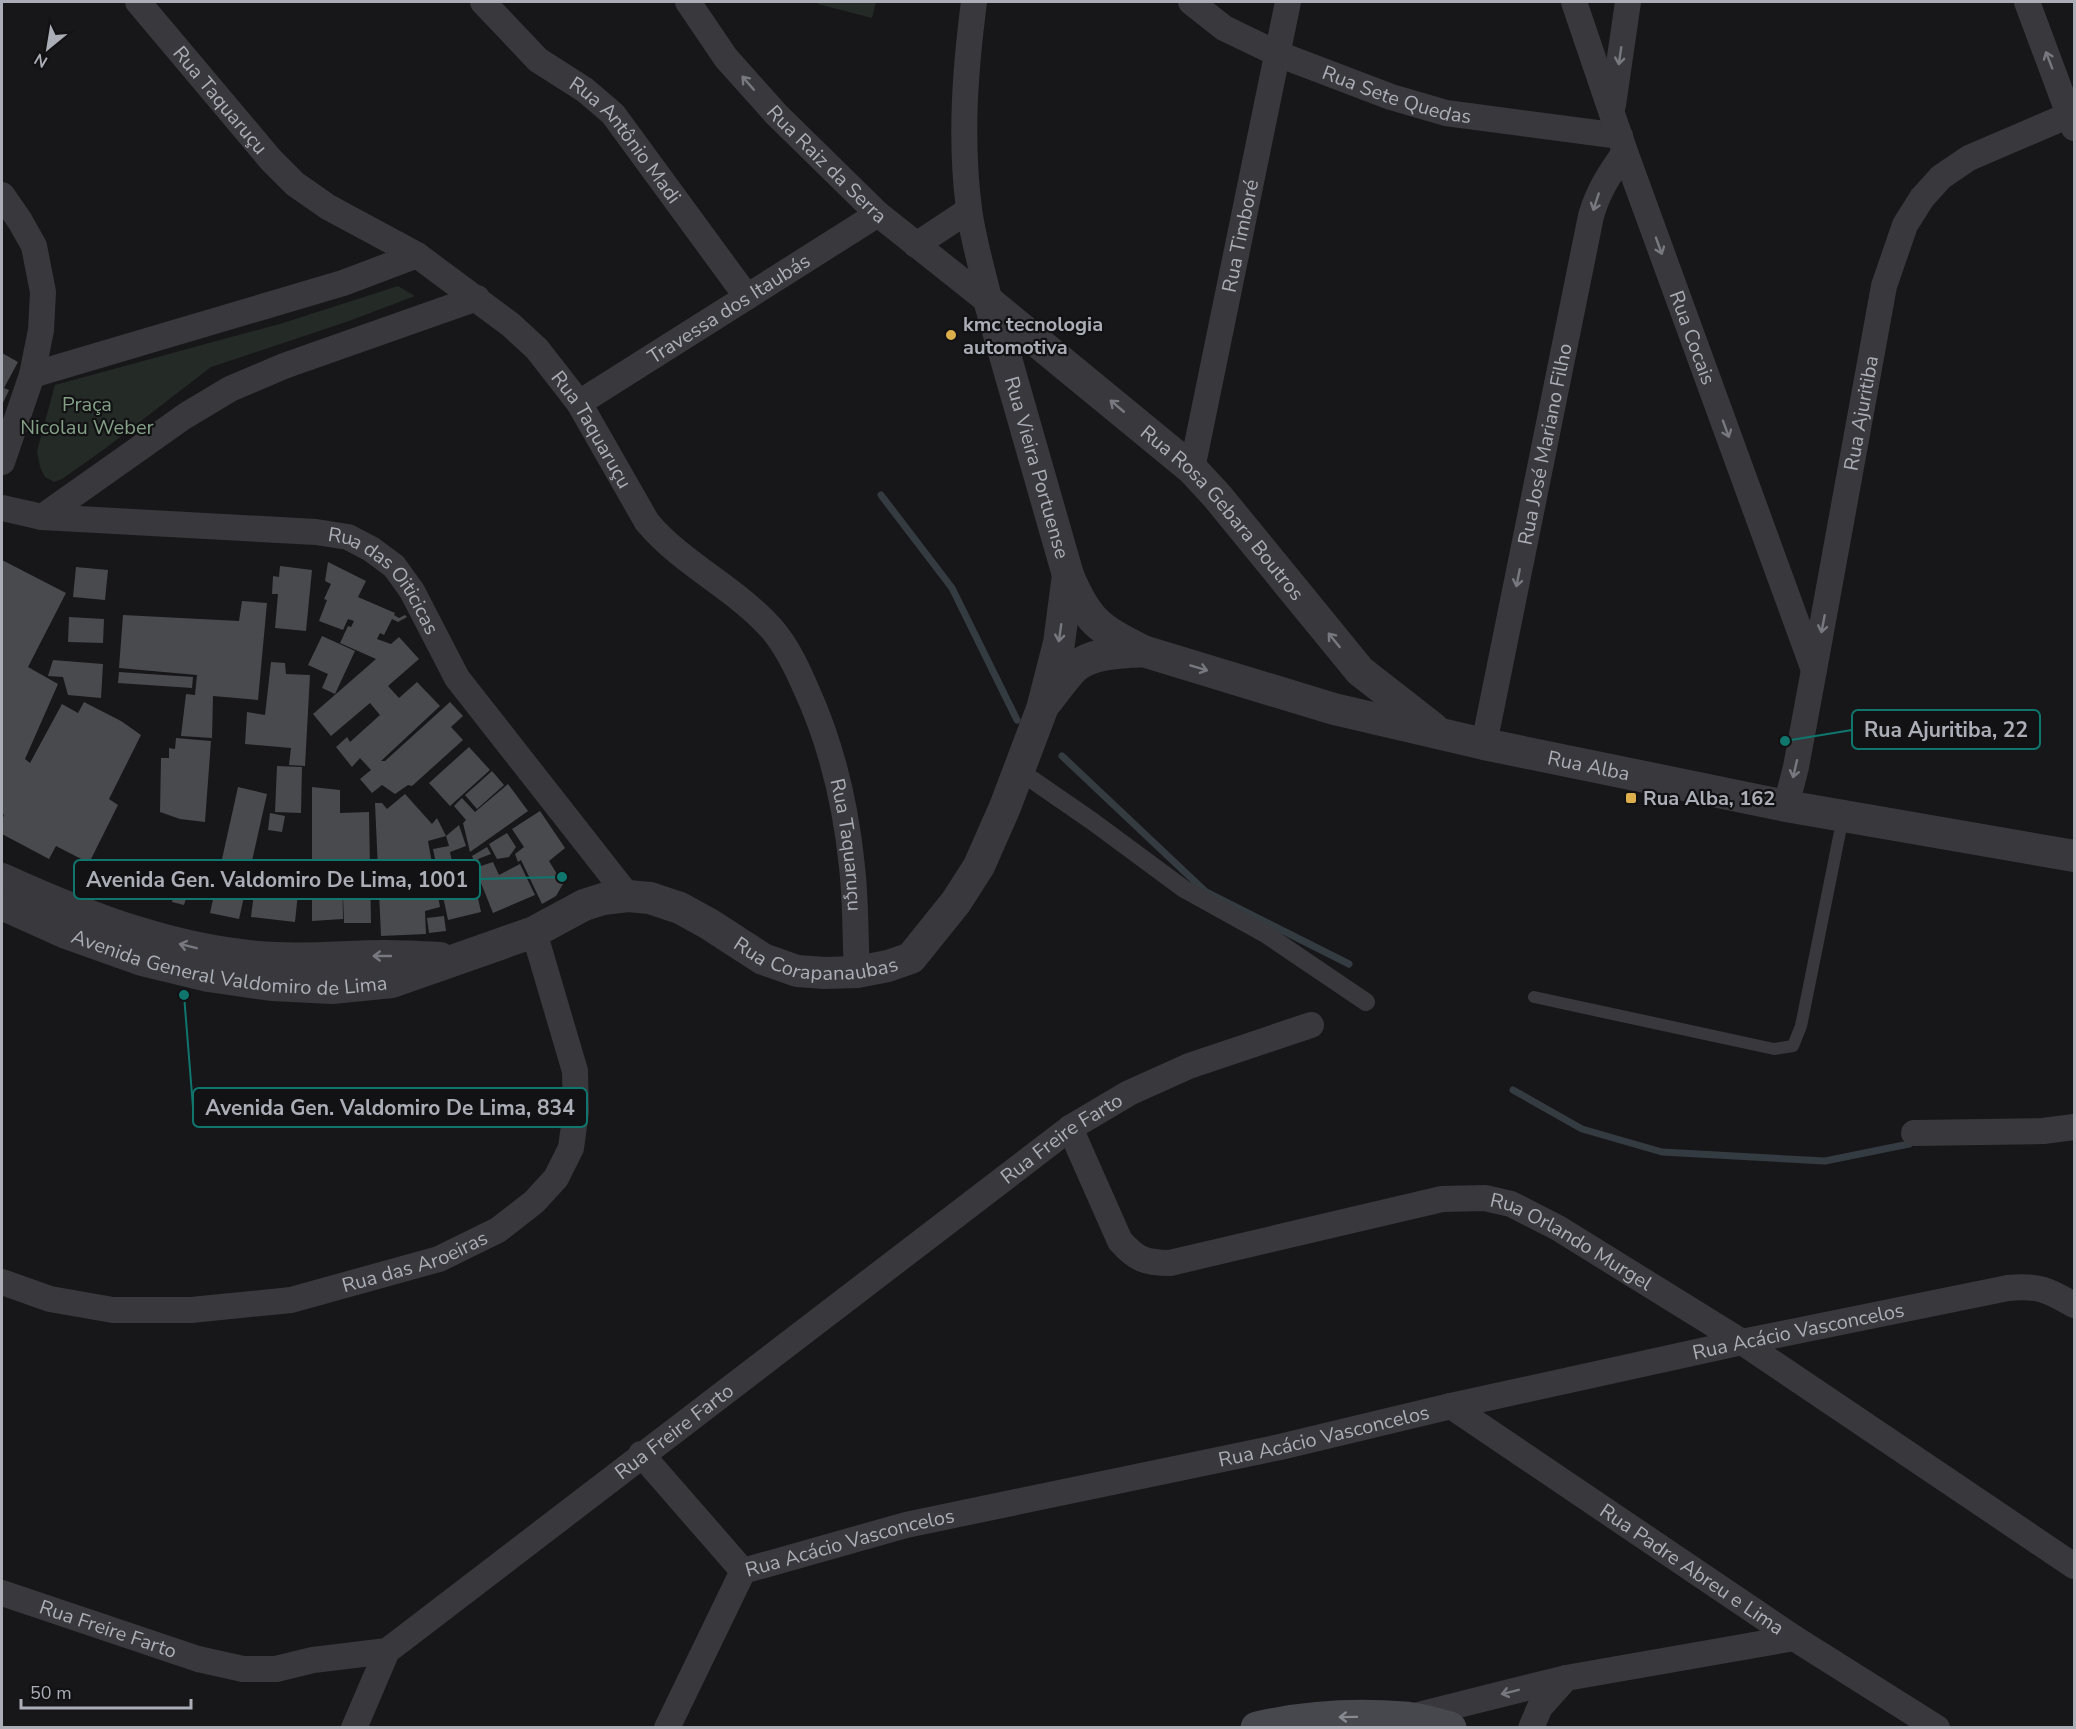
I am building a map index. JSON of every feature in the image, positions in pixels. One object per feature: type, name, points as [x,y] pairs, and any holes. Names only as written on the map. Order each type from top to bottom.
[{"type":"main road","points":[[1257,1728],[1290,1720],[1348,1716],[1406,1718],[1450,1728]]},
{"type":"street","name":"Rua Taquaruçu","points":[[138,2],[271,160],[296,184],[328,207],[417,255],[477,298],[537,349],[579,402],[647,522],[659,536],[724,586],[771,629],[797,667],[818,714],[838,784],[852,867],[857,972]]},
{"type":"street","name":"Rua Antônio Madi","points":[[483,2],[538,60],[585,90],[614,114],[747,297]]},
{"type":"street","name":"Rua Raiz da Serra","points":[[688,2],[726,58],[776,114],[878,214],[990,303]]},
{"type":"street","name":"Rua Vieira Portuense","points":[[974,2],[967,55],[963,120],[969,210],[990,303],[1068,575],[1078,600],[1105,632],[1143,651]]},
{"type":"street","name":"Rua Sete Quedas","points":[[1191,2],[1224,28],[1278,54],[1391,97],[1446,113],[1622,144]]},
{"type":"street","name":"Rua Timboré","points":[[1192,469],[1288,2]]},
{"type":"street","name":"Rua Cocais","points":[[1574,2],[1622,144],[1814,670]]},
{"type":"street","points":[[1612,111],[1628,2]]},
{"type":"street","points":[[2027,2],[2073,119]]},
{"type":"street","name":"Rua Ajuritiba","points":[[1786,806],[1796,767],[1884,286],[1905,225],[1922,198],[1941,177],[1969,158],[2073,119]]},
{"type":"street","name":"Rua José Mariano Filho","points":[[1484,744],[1591,216],[1597,196],[1622,144]]},
{"type":"street","points":[[2,195],[34,246],[43,292],[40,330],[32,375],[2,462]]},
{"type":"street","points":[[916,245],[969,210]]},
{"type":"street","name":"Travessa dos Itaubás","points":[[579,402],[878,214]]},
{"type":"street","points":[[32,375],[343,283],[417,255]]},
{"type":"street","points":[[42,517],[185,416],[230,389],[284,366],[477,298]]},
{"type":"street","name":"Rua Rosa Gebara Boutros","points":[[990,303],[1192,469],[1217,496],[1360,671],[1441,734]]},
{"type":"street","points":[[1009,368],[1033,337]]},
{"type":"street","name":"Rua das Oiticicas","points":[[2,508],[42,517],[316,532],[348,537],[371,549],[394,566],[412,591],[457,678],[628,896]]},
{"type":"street","name":"Rua Corapanaubas","points":[[628,896],[650,898],[680,908],[763,959],[797,971],[857,972],[888,966],[911,958],[956,902],[979,866],[1005,807],[1041,709],[1059,643],[1068,575]]},
{"type":"street","points":[[1787,595],[1811,592],[1831,578]]},
{"type":"street","name":"Rua Alba","points":[[1143,651],[1334,709],[1484,744],[1843,817],[2074,856]]},
{"type":"street","name":"Rua Corapanaubas","points":[[1041,709],[1066,677],[1085,661],[1101,656],[1143,651]]},
{"type":"street","points":[[1334,709],[1356,692],[1360,684],[1360,671]]},
{"type":"street","points":[[1018,770],[1184,889],[1267,935],[1366,1002]]},
{"type":"street","name":"Avenida General Valdomiro de Lima","points":[[2,879],[71,910],[105,922],[152,937],[219,952],[276,958],[385,956],[462,959]]},
{"type":"street","name":"Avenida General Valdomiro de Lima","points":[[2,904],[66,933],[142,960],[208,976],[272,985],[332,988],[392,982],[534,932],[584,905],[603,899],[628,896]]},
{"type":"street","name":"Rua das Aroeiras","points":[[2,1282],[50,1299],[113,1310],[191,1310],[291,1300],[439,1259],[498,1230],[534,1202],[556,1178],[571,1148],[576,1111],[575,1071],[534,932]]},
{"type":"street","name":"Rua Freire Farto","points":[[2,1593],[198,1659],[243,1669],[276,1669],[313,1660],[387,1651],[641,1454],[1070,1128],[1129,1094],[1189,1066],[1311,1025]]},
{"type":"street","points":[[1914,1132],[2043,1131],[2074,1127]]},
{"type":"street","name":"Rua Orlando Murgel","points":[[1070,1128],[1120,1240],[1130,1252],[1142,1260],[1154,1263],[1170,1263],[1442,1199],[1485,1198],[1511,1204],[1558,1228],[1742,1342],[2074,1566]]},
{"type":"street","name":"Rua Acácio Vasconcelos","points":[[667,1728],[743,1571],[906,1525],[1280,1447],[1450,1406],[1742,1342],[2008,1288],[2029,1286],[2049,1290],[2074,1305]]},
{"type":"street","name":"Rua Padre Abreu e Lima","points":[[1450,1406],[1794,1638],[1937,1728]]},
{"type":"street","points":[[641,1454],[743,1571]]},
{"type":"street","points":[[1406,1718],[1566,1678],[1794,1638]]},
{"type":"street","points":[[354,1728],[387,1651]]},
{"type":"street","points":[[1531,1728],[1540,1707],[1566,1678]]},
{"type":"lane","points":[[1534,997],[1774,1049],[1793,1046],[1801,1026],[1843,817]]},
{"type":"green space","points":[[818,2],[876,2],[872,18],[818,4]]},
{"type":"green space","name":"Praça Nicolau Weber","points":[[398,286],[415,296],[349,321],[211,367],[62,479],[54,482],[45,477],[40,467],[37,451],[55,385],[283,323]]},
{"type":"building","points":[[2,353],[18,362],[4,388],[9,390],[2,405]]},
{"type":"building","points":[[2,560],[66,593],[28,667],[58,684],[25,759],[30,763],[62,704],[78,713],[84,702],[121,721],[141,735],[109,799],[118,805],[89,863],[56,846],[49,859],[2,834],[4,815],[2,813]]},
{"type":"building","points":[[328,562],[366,581],[358,597],[395,613],[394,615],[399,618],[405,615],[407,617],[398,622],[392,619],[384,635],[380,633],[377,639],[391,644],[399,637],[419,659],[388,686],[399,698],[417,682],[440,706],[381,761],[385,761],[450,702],[463,716],[451,727],[463,740],[412,786],[408,785],[395,794],[382,785],[372,793],[360,779],[371,770],[360,758],[352,767],[336,747],[347,737],[350,742],[380,715],[370,703],[331,736],[313,714],[376,659],[340,643],[348,626],[351,627],[354,621],[348,619],[343,630],[319,621],[327,600],[324,599],[331,584],[325,581]]},
{"type":"building","points":[[280,566],[312,570],[306,631],[275,628],[278,594],[272,594],[273,576],[279,577]]},
{"type":"building","points":[[76,567],[108,570],[105,600],[73,597]]},
{"type":"building","points":[[242,601],[267,603],[258,700],[213,696],[212,738],[181,736],[186,694],[195,695],[197,675],[119,668],[123,615],[239,621]]},
{"type":"building","points":[[69,617],[104,619],[103,643],[68,642]]},
{"type":"building","points":[[322,636],[355,651],[335,694],[322,688],[328,674],[308,665]]},
{"type":"building","points":[[53,660],[103,664],[101,698],[68,695],[63,677],[48,676]]},
{"type":"building","points":[[271,662],[285,663],[286,674],[310,675],[305,766],[289,765],[291,748],[245,744],[247,712],[265,715]]},
{"type":"building","points":[[119,672],[193,677],[192,688],[118,683]]},
{"type":"building","points":[[176,738],[211,741],[205,822],[180,819],[160,812],[161,758],[169,758],[169,748],[175,749]]},
{"type":"building","points":[[469,747],[490,770],[450,806],[429,783]]},
{"type":"building","points":[[277,766],[302,767],[301,813],[275,812]]},
{"type":"building","points":[[492,771],[504,785],[477,809],[465,795]]},
{"type":"building","points":[[508,784],[528,811],[470,852],[463,823],[466,820],[454,806],[462,798],[475,812]]},
{"type":"building","points":[[238,787],[267,794],[239,919],[210,913]]},
{"type":"building","points":[[312,787],[340,790],[340,813],[369,812],[371,923],[344,923],[342,869],[343,919],[312,921]]},
{"type":"building","points":[[405,794],[432,824],[437,818],[446,836],[428,841],[440,907],[425,911],[426,934],[381,936],[375,803],[382,803],[387,809]]},
{"type":"building","points":[[540,811],[565,848],[549,861],[563,884],[556,896],[542,904],[521,860],[518,862],[515,854],[524,847],[512,829]]},
{"type":"building","points":[[270,813],[285,816],[282,832],[268,830]]},
{"type":"building","points":[[459,825],[466,846],[450,852],[453,866],[470,862],[481,912],[448,920],[433,849],[449,846],[446,836]]},
{"type":"building","points":[[507,833],[516,847],[509,857],[497,859],[489,844]]},
{"type":"building","points":[[487,847],[491,854],[478,859],[480,864],[476,866],[472,856]]},
{"type":"building","points":[[493,862],[499,875],[520,864],[535,895],[493,913],[475,868]]},
{"type":"building","points":[[257,868],[300,874],[295,922],[251,917]]},
{"type":"building","points":[[175,889],[188,892],[184,905],[172,902]]},
{"type":"building","points":[[444,916],[446,931],[429,933],[427,918]]},
{"type":"waterway","points":[[881,495],[952,588],[1017,720]]},
{"type":"waterway","points":[[1062,756],[1206,892],[1349,964]]},
{"type":"waterway","points":[[1513,1090],[1582,1129],[1662,1152],[1825,1161],[1909,1144]]},
{"type":"place","name":"kmc tecnologia automotiva","points":[[951,335]]},
{"type":"place","name":"Rua Ajuritiba, 22","points":[[1785,741]]},
{"type":"place","name":"Rua Alba, 162","points":[[1631,798]]},
{"type":"place","name":"Avenida Gen. Valdomiro De Lima, 1001","points":[[562,877]]},
{"type":"place","name":"Avenida Gen. Valdomiro De Lima, 834","points":[[184,995]]}]
